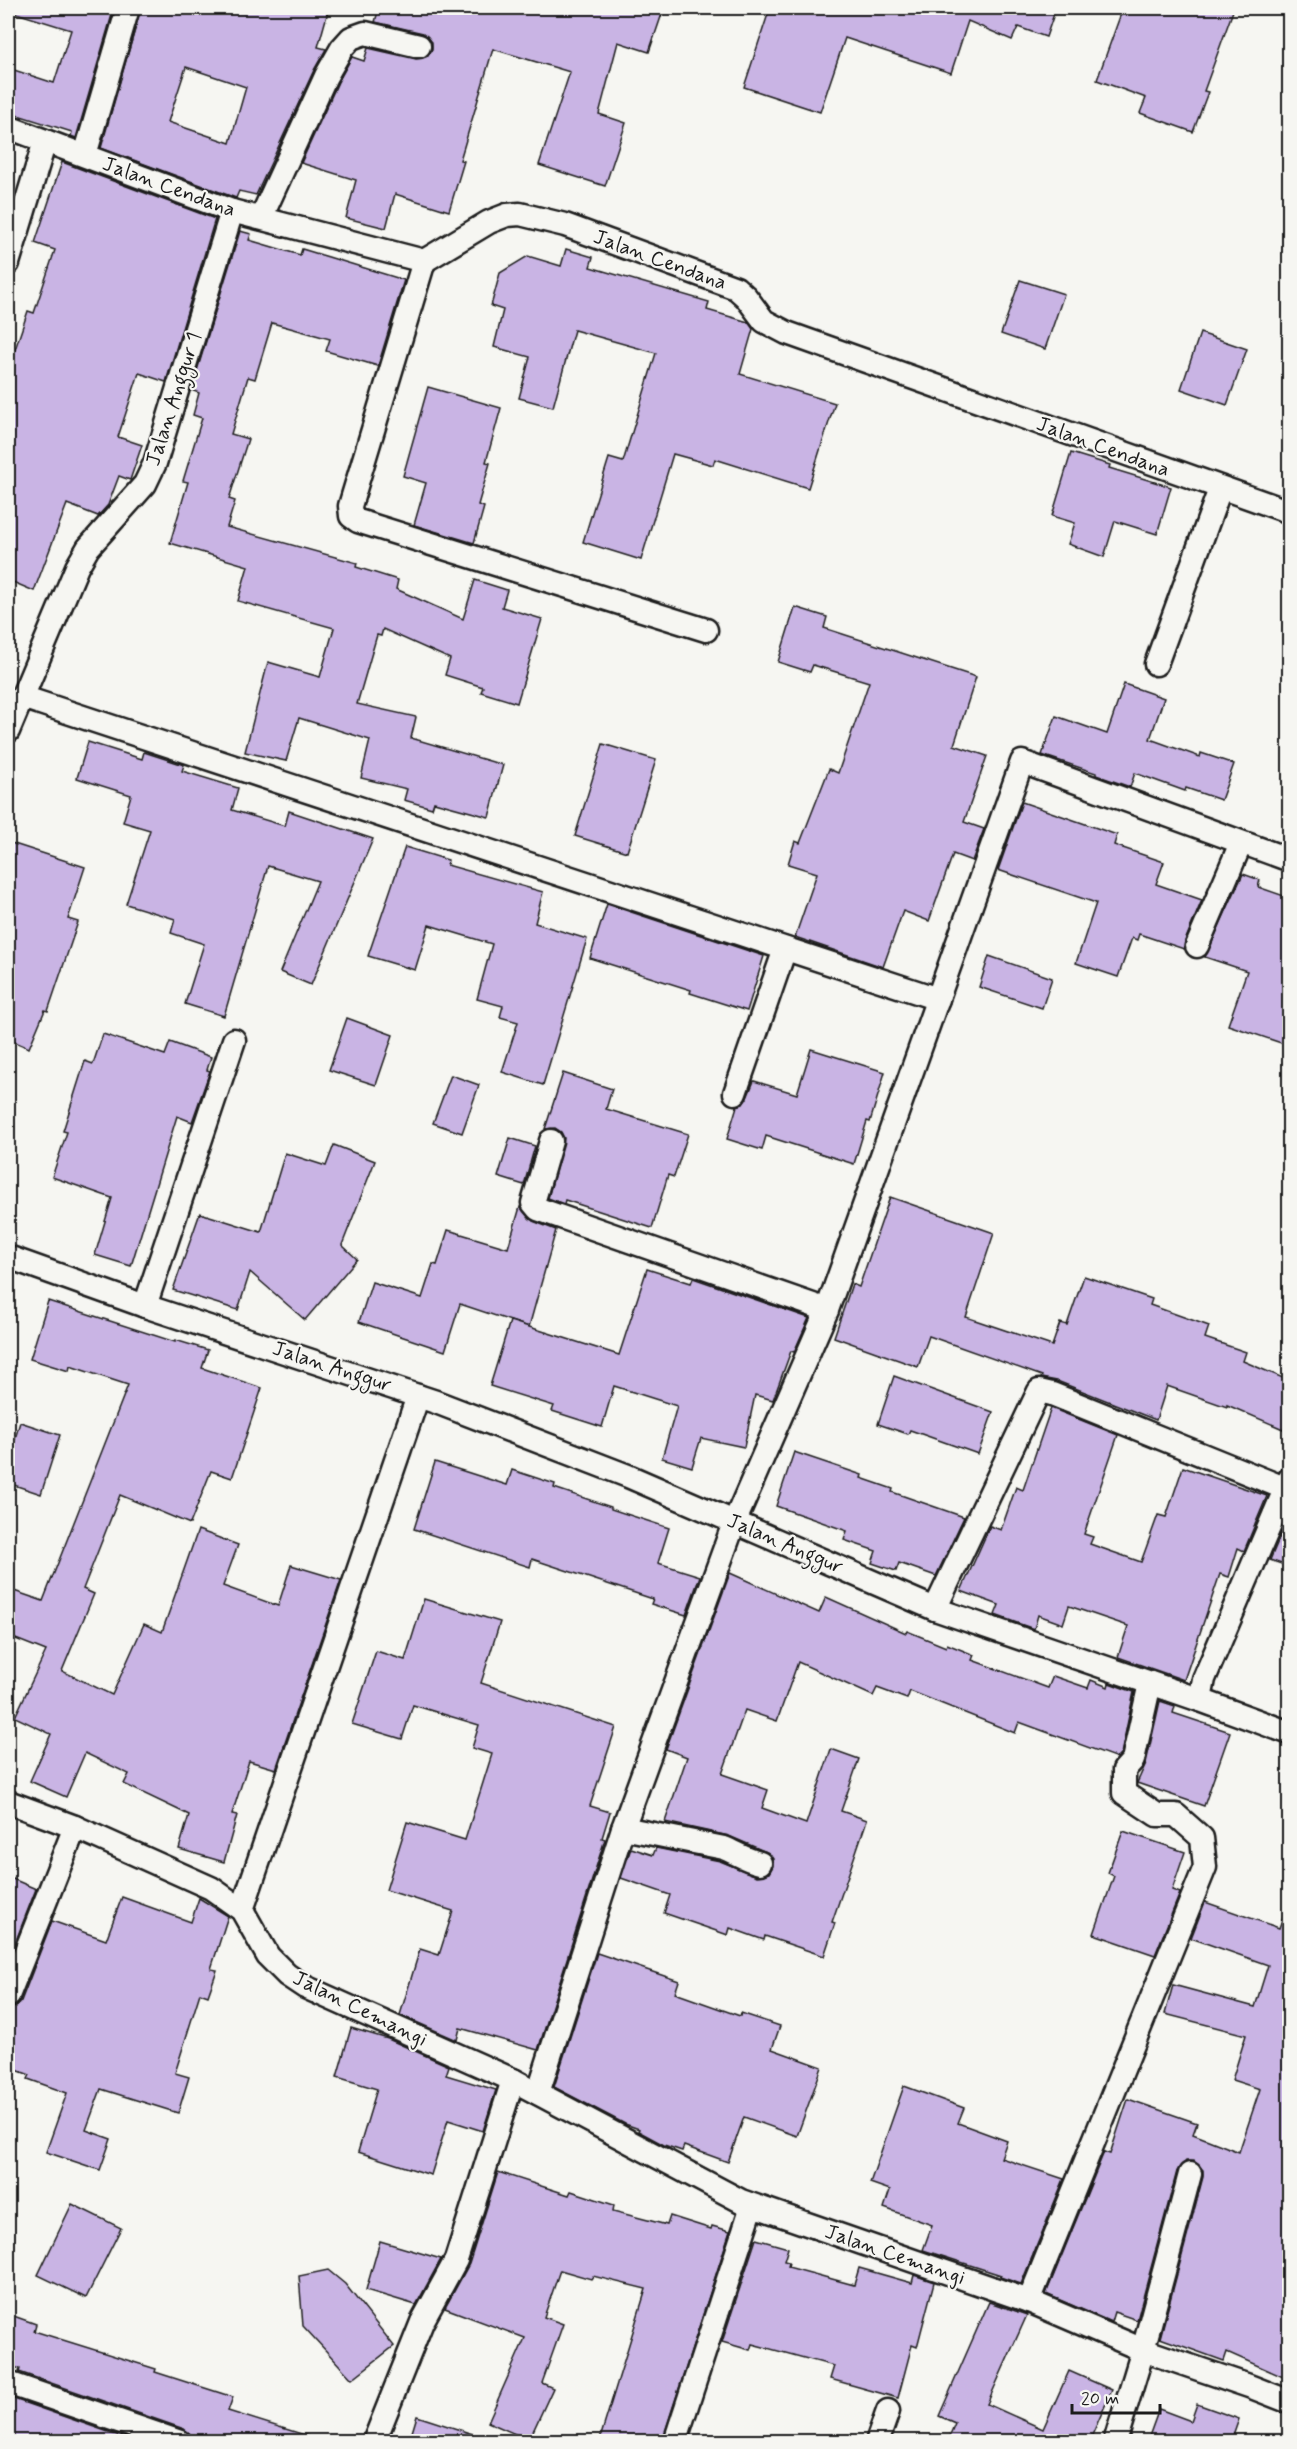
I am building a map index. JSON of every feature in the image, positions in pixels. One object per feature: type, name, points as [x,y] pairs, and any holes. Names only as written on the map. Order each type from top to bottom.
[{"type":"street","name":"Jalan Cendana","points":[[85,155],[128,8]]},
{"type":"street","points":[[261,219],[326,76],[342,48],[351,38],[365,33],[419,46]]},
{"type":"street","name":"Jalan Cendana","points":[[8,127],[232,212],[424,261],[489,222],[507,215],[533,216],[736,288],[746,297],[764,321],[787,333],[1290,512]]},
{"type":"street","points":[[8,263],[45,141]]},
{"type":"street","name":"Jalan Anggur 1","points":[[8,731],[77,567],[88,548],[145,484],[155,463],[232,212]]},
{"type":"street","points":[[424,261],[350,506],[351,516],[358,521],[706,630]]},
{"type":"street","points":[[1156,664],[1220,489]]},
{"type":"street","points":[[22,697],[938,999]]},
{"type":"street","points":[[538,2092],[623,1828],[734,1523],[827,1310],[1022,762],[1290,860]]},
{"type":"street","points":[[1197,946],[1242,843]]},
{"type":"street","points":[[735,1093],[785,949]]},
{"type":"street","points":[[145,1306],[234,1040]]},
{"type":"street","points":[[551,1141],[534,1203],[538,1209],[827,1310]]},
{"type":"street","name":"Jalan Anggur","points":[[8,1257],[145,1306],[418,1396],[608,1468],[935,1609],[1290,1733]]},
{"type":"street","points":[[935,1609],[1036,1396],[1041,1391],[1287,1483],[1204,1679],[1200,1700]]},
{"type":"street","points":[[242,1910],[418,1396]]},
{"type":"street","points":[[1029,2301],[1205,1867],[1202,1838],[1176,1815],[1157,1815],[1124,1793],[1124,1770],[1133,1760],[1150,1683]]},
{"type":"street","name":"Jalan Cemangi","points":[[8,1802],[75,1827],[211,1888],[242,1910],[268,1956],[287,1975],[305,1987],[538,2092],[752,2206],[1029,2301],[1143,2350],[1290,2402]]},
{"type":"street","points":[[8,1996],[75,1827]]},
{"type":"street","points":[[623,1828],[724,1848],[734,1851],[746,1860],[760,1863]]},
{"type":"street","points":[[374,2442],[422,2322],[456,2260],[513,2080]]},
{"type":"street","points":[[1115,2442],[1143,2350],[1190,2174]]},
{"type":"street","points":[[675,2442],[752,2206]]},
{"type":"street","points":[[8,2383],[180,2442]]},
{"type":"street","points":[[877,2442],[888,2411]]},
{"type":"building","points":[[17,8],[114,8],[76,138],[71,136],[72,132],[8,112],[8,68],[54,83],[71,30],[16,13]]},
{"type":"building","points":[[141,8],[329,8],[318,47],[326,49],[256,195],[239,191],[236,198],[101,148]],"holes":[[[186,67],[246,87],[230,143],[168,122]]]},
{"type":"building","points":[[379,8],[664,8],[649,52],[618,42],[599,114],[626,123],[605,186],[539,165],[570,72],[493,49],[460,160],[464,161],[449,211],[395,194],[386,228],[346,218],[356,180],[301,163],[338,82],[352,57],[364,61],[368,48],[416,59],[428,56],[432,49],[432,42],[423,33],[375,22]]},
{"type":"building","points":[[770,8],[1056,8],[1046,37],[1018,27],[1012,40],[968,21],[951,73],[845,38],[820,112],[744,87]]},
{"type":"building","points":[[1123,8],[1234,8],[1204,91],[1208,92],[1193,132],[1140,113],[1146,98],[1097,80]]},
{"type":"building","points":[[62,162],[215,219],[166,382],[139,373],[118,437],[142,445],[130,480],[119,476],[108,505],[98,516],[67,504],[34,591],[8,580],[8,370],[28,311],[34,313],[55,250],[35,243]]},
{"type":"building","points":[[240,231],[251,234],[249,240],[300,255],[302,249],[404,280],[378,366],[326,351],[330,339],[272,323],[255,379],[248,377],[231,434],[248,439],[229,499],[235,501],[227,527],[357,563],[356,567],[398,580],[396,589],[463,619],[475,580],[507,590],[502,607],[542,619],[517,703],[481,692],[483,687],[445,675],[450,659],[383,629],[381,636],[377,635],[357,704],[416,717],[411,738],[503,765],[489,817],[434,802],[432,808],[404,800],[407,789],[361,778],[370,740],[299,718],[286,761],[245,752],[268,662],[320,677],[334,628],[238,601],[248,566],[170,543],[188,482],[183,481],[202,418],[193,415],[199,393],[191,390]]},
{"type":"building","points":[[566,249],[593,257],[590,267],[709,302],[707,310],[748,322],[753,329],[740,374],[835,403],[808,488],[715,459],[713,465],[673,454],[641,560],[583,542],[609,458],[623,462],[656,353],[574,330],[553,407],[519,398],[530,357],[494,347],[503,310],[491,306],[500,273],[528,256],[561,266]]},
{"type":"building","points":[[1020,280],[1064,294],[1045,349],[1001,334]]},
{"type":"building","points":[[1200,333],[1247,349],[1227,405],[1181,389]]},
{"type":"building","points":[[428,387],[501,408],[486,462],[490,463],[478,505],[484,507],[474,543],[414,525],[426,483],[403,476]]},
{"type":"building","points":[[1071,453],[1110,465],[1109,468],[1171,487],[1157,534],[1115,521],[1104,557],[1068,544],[1075,523],[1052,516]]},
{"type":"building","points":[[795,607],[827,617],[824,628],[976,677],[954,745],[987,756],[964,822],[984,829],[972,861],[953,854],[929,921],[903,911],[883,967],[795,937],[817,873],[788,864],[795,841],[800,843],[829,769],[838,773],[869,682],[813,665],[810,672],[778,662]]},
{"type":"building","points":[[1124,684],[1164,698],[1150,739],[1200,757],[1201,753],[1234,764],[1221,800],[1186,788],[1185,791],[1135,773],[1130,787],[1042,755],[1056,716],[1107,734]]},
{"type":"building","points":[[88,742],[142,759],[144,752],[184,765],[182,771],[238,788],[232,810],[285,826],[289,811],[373,839],[311,985],[280,972],[318,881],[268,866],[224,1016],[185,1004],[204,944],[171,933],[175,919],[126,904],[150,830],[123,822],[131,795],[77,778]]},
{"type":"building","points":[[603,744],[656,760],[627,852],[575,836]]},
{"type":"building","points":[[1022,802],[1117,835],[1114,845],[1164,862],[1156,884],[1202,900],[1185,941],[1184,949],[1139,934],[1137,940],[1132,938],[1118,977],[1076,963],[1096,903],[998,870]]},
{"type":"building","points":[[8,842],[85,867],[68,919],[78,922],[48,1011],[45,1010],[29,1048],[8,1039]]},
{"type":"building","points":[[405,847],[448,860],[447,865],[543,892],[535,923],[587,939],[543,1085],[502,1072],[518,1022],[500,1017],[503,1006],[477,999],[492,944],[429,925],[415,970],[368,956]]},
{"type":"building","points":[[1243,874],[1260,880],[1258,887],[1290,898],[1290,1046],[1228,1025],[1247,971],[1205,957]]},
{"type":"building","points":[[607,904],[764,956],[747,1011],[690,993],[691,990],[590,958]]},
{"type":"building","points":[[989,956],[1052,978],[1042,1008],[979,987]]},
{"type":"building","points":[[347,1018],[393,1035],[376,1085],[329,1070]]},
{"type":"building","points":[[103,1034],[165,1055],[170,1042],[211,1057],[207,1070],[210,1071],[192,1122],[177,1116],[131,1266],[95,1255],[112,1198],[52,1177],[67,1132],[63,1131],[85,1061],[93,1064]]},
{"type":"building","points":[[811,1049],[885,1072],[854,1164],[766,1136],[762,1150],[727,1139],[737,1106],[743,1104],[754,1081],[797,1094]]},
{"type":"building","points":[[563,1073],[612,1089],[606,1109],[688,1134],[674,1177],[668,1175],[652,1228],[565,1200],[564,1204],[548,1198],[564,1138],[555,1128],[545,1129]]},
{"type":"building","points":[[451,1075],[479,1085],[462,1133],[433,1123]]},
{"type":"building","points":[[510,1138],[535,1146],[524,1185],[498,1177]]},
{"type":"building","points":[[334,1145],[375,1161],[342,1245],[357,1259],[305,1320],[250,1272],[238,1310],[173,1290],[200,1213],[261,1232],[285,1153],[326,1166]]},
{"type":"building","points":[[890,1197],[994,1233],[966,1317],[1052,1346],[1060,1323],[1067,1325],[1084,1276],[1152,1299],[1150,1305],[1209,1326],[1205,1338],[1246,1352],[1243,1361],[1290,1381],[1290,1432],[1227,1405],[1227,1407],[1167,1386],[1156,1420],[1057,1381],[1041,1378],[1042,1376],[929,1336],[918,1367],[834,1337],[852,1284],[859,1287]]},
{"type":"building","points":[[520,1207],[533,1221],[556,1230],[529,1327],[460,1304],[445,1351],[359,1322],[372,1282],[422,1298],[433,1264],[437,1265],[448,1230],[508,1248]]},
{"type":"building","points":[[647,1269],[691,1283],[693,1278],[809,1318],[794,1352],[791,1351],[773,1400],[755,1395],[744,1447],[701,1438],[692,1467],[662,1458],[677,1406],[614,1386],[602,1427],[552,1411],[554,1406],[490,1386],[510,1321],[619,1355]]},
{"type":"building","points":[[48,1301],[175,1342],[175,1340],[208,1350],[202,1368],[262,1388],[232,1478],[211,1471],[190,1524],[120,1495],[83,1589],[94,1594],[62,1671],[112,1695],[144,1624],[162,1632],[198,1530],[238,1545],[223,1586],[278,1606],[291,1565],[341,1580],[276,1769],[249,1761],[232,1814],[237,1815],[224,1862],[179,1849],[189,1815],[124,1784],[129,1774],[85,1753],[66,1797],[30,1781],[51,1734],[15,1717],[46,1651],[8,1636],[8,1607],[14,1591],[43,1601],[128,1385],[70,1366],[69,1371],[30,1359]]},
{"type":"building","points":[[894,1376],[993,1412],[978,1454],[910,1430],[908,1434],[878,1424]]},
{"type":"building","points":[[1051,1408],[1118,1435],[1084,1534],[1093,1537],[1090,1544],[1141,1562],[1158,1515],[1166,1517],[1183,1467],[1267,1496],[1244,1551],[1238,1548],[1229,1577],[1220,1574],[1184,1680],[1118,1657],[1128,1626],[1069,1606],[1063,1624],[1038,1615],[1034,1629],[995,1615],[999,1605],[961,1591],[990,1526],[1001,1530],[1016,1487],[1023,1490]]},
{"type":"building","points":[[20,1422],[60,1435],[41,1494],[8,1483],[8,1462]]},
{"type":"building","points":[[794,1452],[862,1475],[861,1478],[893,1489],[892,1492],[964,1517],[936,1576],[899,1563],[896,1571],[872,1563],[876,1551],[844,1540],[847,1531],[776,1506]]},
{"type":"building","points":[[435,1462],[507,1485],[512,1470],[555,1484],[554,1488],[669,1528],[658,1563],[700,1576],[686,1615],[651,1604],[653,1599],[532,1559],[530,1567],[414,1529]]},
{"type":"building","points":[[1290,1513],[1290,1567],[1270,1560]]},
{"type":"building","points":[[730,1573],[819,1613],[826,1597],[906,1633],[907,1631],[946,1647],[947,1644],[974,1655],[972,1660],[1048,1688],[1053,1676],[1088,1688],[1091,1680],[1108,1687],[1109,1683],[1134,1692],[1121,1754],[1117,1758],[1019,1722],[1015,1733],[910,1691],[907,1699],[877,1688],[873,1696],[798,1662],[777,1721],[745,1710],[722,1774],[768,1790],[762,1808],[806,1824],[831,1749],[859,1759],[841,1811],[867,1820],[832,1922],[835,1923],[824,1956],[765,1936],[764,1940],[730,1928],[728,1935],[664,1913],[670,1895],[621,1878],[631,1848],[653,1855],[656,1848],[720,1861],[757,1876],[769,1873],[773,1866],[773,1859],[769,1853],[729,1836],[665,1822],[687,1757],[666,1749]]},
{"type":"building","points":[[424,1599],[500,1622],[481,1683],[616,1727],[590,1806],[610,1812],[602,1838],[605,1839],[538,2050],[460,2028],[457,2040],[400,2015],[420,1949],[439,1955],[453,1911],[386,1890],[407,1822],[465,1840],[492,1754],[472,1748],[479,1725],[413,1705],[402,1739],[352,1724],[376,1651],[405,1660]]},
{"type":"building","points":[[1160,1701],[1175,1706],[1173,1713],[1230,1732],[1204,1806],[1137,1783],[1146,1763]]},
{"type":"building","points":[[1123,1831],[1185,1852],[1172,1890],[1180,1893],[1155,1955],[1094,1934],[1114,1876],[1108,1873]]},
{"type":"building","points":[[8,1877],[36,1889],[8,1961]]},
{"type":"building","points":[[122,1897],[191,1922],[199,1898],[228,1916],[211,1969],[217,1970],[208,1996],[200,1993],[175,2073],[189,2077],[178,2113],[101,2089],[86,2130],[111,2139],[100,2170],[46,2152],[67,2093],[28,2079],[30,2075],[8,2067],[8,2009],[16,2007],[21,2001],[52,1921],[106,1940]]},
{"type":"building","points":[[1205,1902],[1279,1928],[1284,1914],[1290,1914],[1290,2380],[1227,2352],[1224,2361],[1160,2338],[1203,2177],[1203,2170],[1194,2161],[1186,2161],[1177,2171],[1137,2320],[1114,2312],[1111,2322],[1046,2294],[1104,2152],[1110,2154],[1128,2099],[1197,2123],[1193,2134],[1239,2152],[1260,2089],[1232,2080],[1246,2035],[1165,2014],[1173,1985],[1255,2007],[1268,1965],[1191,1938]]},
{"type":"building","points":[[597,1953],[679,1981],[675,1993],[740,2016],[741,2013],[780,2026],[772,2049],[822,2067],[797,2136],[744,2117],[728,2162],[684,2146],[682,2151],[664,2145],[638,2131],[639,2129],[554,2087]]},
{"type":"building","points":[[351,2028],[388,2039],[449,2066],[446,2075],[496,2090],[483,2131],[448,2120],[431,2175],[358,2152],[377,2089],[337,2077]]},
{"type":"building","points":[[904,2086],[964,2108],[958,2123],[1007,2141],[1001,2158],[1064,2179],[1021,2284],[1000,2277],[1001,2275],[923,2250],[932,2225],[884,2208],[890,2190],[870,2183]]},
{"type":"building","points":[[498,2172],[569,2195],[571,2191],[614,2205],[613,2211],[667,2225],[670,2216],[711,2229],[712,2226],[730,2231],[662,2442],[599,2442],[646,2289],[593,2276],[591,2279],[560,2270],[544,2317],[563,2324],[542,2383],[553,2388],[529,2440],[488,2422],[525,2338],[445,2308],[469,2264]]},
{"type":"building","points":[[72,2204],[121,2228],[86,2298],[38,2275]]},
{"type":"building","points":[[756,2239],[788,2248],[784,2261],[789,2262],[788,2267],[854,2285],[859,2268],[912,2283],[914,2275],[934,2282],[917,2347],[912,2345],[898,2398],[830,2379],[834,2366],[752,2344],[750,2350],[722,2342]]},
{"type":"building","points":[[380,2241],[441,2259],[416,2305],[366,2290]]},
{"type":"building","points":[[328,2270],[345,2284],[394,2346],[352,2379],[303,2326],[299,2276]]},
{"type":"building","points":[[989,2302],[1027,2315],[987,2404],[1043,2429],[1069,2371],[1112,2390],[1089,2442],[947,2442],[955,2423],[939,2416]]},
{"type":"building","points":[[8,2314],[36,2324],[34,2331],[156,2369],[155,2372],[233,2397],[228,2411],[308,2436],[307,2442],[193,2442],[190,2434],[184,2429],[19,2372],[20,2369],[8,2365]]},
{"type":"building","points":[[11,2398],[137,2442],[8,2442],[8,2410]]},
{"type":"building","points":[[1197,2404],[1239,2419],[1233,2436],[1240,2439],[1240,2442],[1147,2442],[1159,2409],[1191,2421]]},
{"type":"building","points":[[417,2416],[479,2436],[479,2442],[409,2442]]}]
